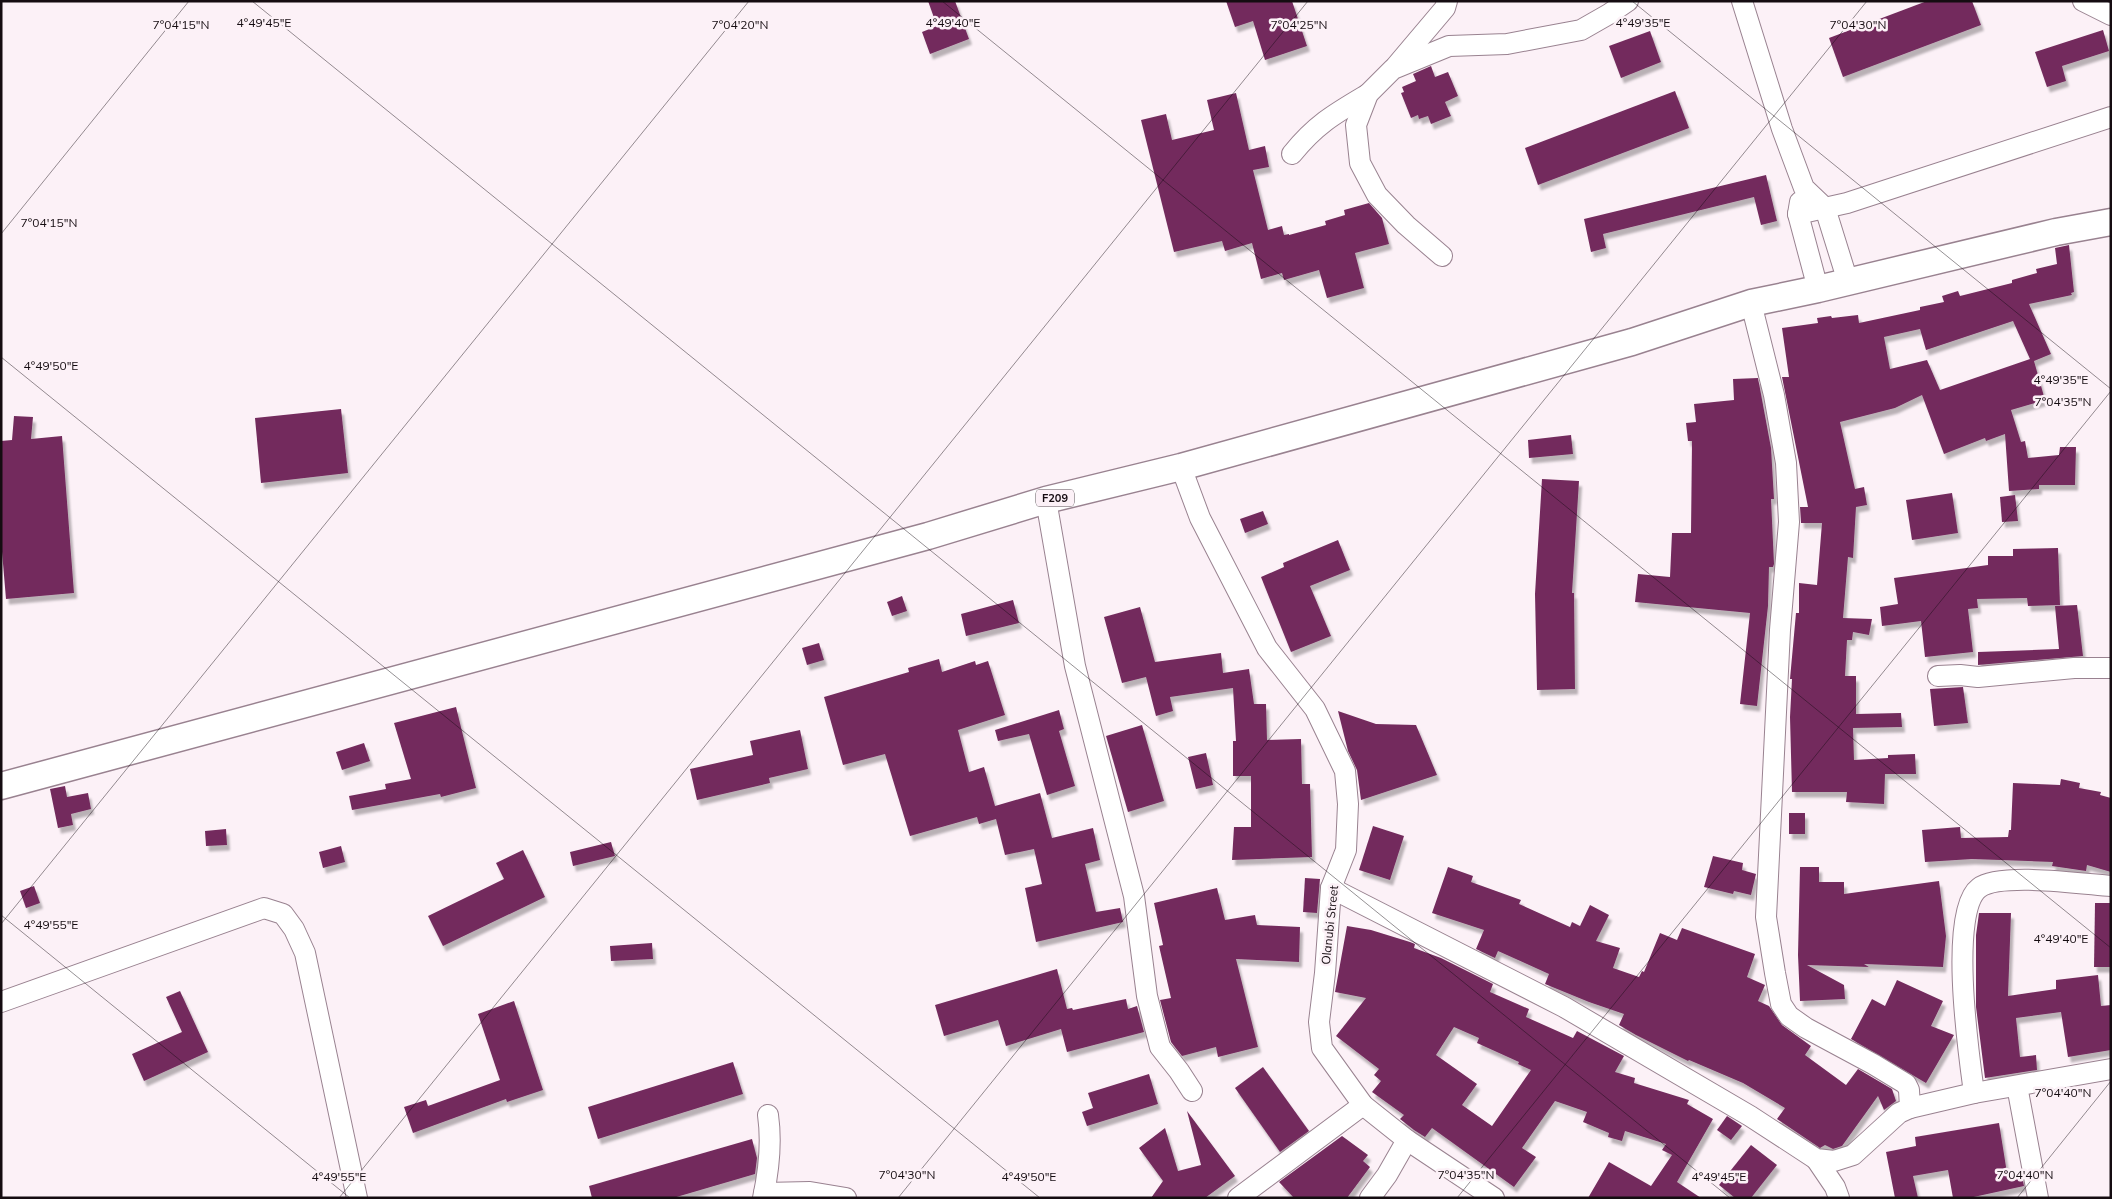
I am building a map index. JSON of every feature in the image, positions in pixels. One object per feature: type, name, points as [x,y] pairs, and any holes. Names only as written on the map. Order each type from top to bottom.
[{"type":"main road","name":"F209","points":[[1,786],[909,541],[1046,500],[1181,467],[1632,342],[1751,303],[1818,289],[2056,232],[2111,222]]},
{"type":"street","points":[[1292,154],[1308,134],[1331,115],[1368,94],[1393,69],[1444,8],[1447,1]]},
{"type":"street","points":[[1393,69],[1449,46],[1507,44],[1581,30],[1610,14],[1628,1]]},
{"type":"street","points":[[1742,1],[1782,129],[1804,188],[1825,208],[1848,282]]},
{"type":"street","points":[[2084,1],[2111,15]]},
{"type":"street","points":[[1368,94],[1356,125],[1360,164],[1377,195],[1406,225],[1442,256]]},
{"type":"street","points":[[1798,214],[1857,200],[2111,117]]},
{"type":"street","points":[[1804,188],[1798,214],[1818,289]]},
{"type":"street","points":[[1751,303],[1774,395],[1786,463],[1789,522],[1780,630],[1766,917],[1781,1004],[1789,1016],[1806,1028],[1906,1084],[1909,1090],[1910,1108]]},
{"type":"street","name":"Olanubi Street","points":[[1181,467],[1200,518],[1268,648],[1316,709],[1344,771],[1348,804],[1346,850],[1331,888],[1325,973],[1319,1022],[1322,1048],[1363,1105],[1408,1140],[1494,1198]]},
{"type":"street","points":[[1046,500],[1075,666],[1134,896],[1148,996],[1160,1047],[1192,1091]]},
{"type":"street","points":[[1938,676],[1960,675],[1978,677],[2035,671],[2111,668]]},
{"type":"street","points":[[1974,1093],[1964,1016],[1963,940],[1969,903],[1979,888],[1997,880],[2111,886]]},
{"type":"street","points":[[1331,888],[1564,1007],[1750,1116],[1816,1159],[1834,1162],[1853,1155],[1899,1114],[1910,1108],[1974,1093],[2111,1069]]},
{"type":"street","points":[[1,1002],[264,908],[283,914],[294,929],[304,953],[357,1198]]},
{"type":"street","points":[[2017,1086],[2038,1198]]},
{"type":"street","points":[[1238,1198],[1363,1105]]},
{"type":"street","points":[[768,1115],[770,1130],[769,1169],[764,1195],[810,1192],[846,1198]]},
{"type":"street","points":[[1370,1198],[1387,1175],[1408,1140]]},
{"type":"street","points":[[1816,1159],[1834,1187],[1838,1198]]},
{"type":"building","points":[[928,1],[955,1],[969,39],[930,54],[922,32],[937,26]]},
{"type":"building","points":[[1226,1],[1292,1],[1307,46],[1265,60],[1253,21],[1235,27]]},
{"type":"building","points":[[1927,1],[1972,1],[1981,25],[1843,77],[1829,38]]},
{"type":"building","points":[[2103,30],[2109,51],[2062,66],[2066,81],[2047,87],[2035,52]]},
{"type":"building","points":[[1650,31],[1661,62],[1621,78],[1609,46]]},
{"type":"building","points":[[1431,66],[1435,77],[1448,72],[1458,96],[1445,102],[1451,116],[1431,124],[1428,116],[1419,119],[1418,115],[1411,118],[1401,93],[1404,92],[1402,87],[1416,81],[1413,74]]},
{"type":"building","points":[[1675,91],[1689,128],[1538,185],[1525,148]]},
{"type":"building","points":[[1236,93],[1249,150],[1265,146],[1269,167],[1253,170],[1268,230],[1282,226],[1284,235],[1289,235],[1326,225],[1325,221],[1345,215],[1344,210],[1369,203],[1382,218],[1389,244],[1355,253],[1364,288],[1327,298],[1319,270],[1284,280],[1282,273],[1261,279],[1252,243],[1225,251],[1222,241],[1174,252],[1141,120],[1166,114],[1172,140],[1214,130],[1207,100]]},
{"type":"building","points":[[1766,175],[1777,221],[1761,225],[1754,197],[1603,234],[1606,248],[1591,252],[1584,219]]},
{"type":"building","points":[[2069,245],[2074,292],[2071,293],[2072,295],[2029,304],[2051,354],[2034,361],[2045,400],[2011,410],[2021,442],[2025,441],[2028,458],[2059,455],[2060,447],[2076,447],[2075,485],[2039,485],[2039,489],[2009,491],[2005,434],[1986,441],[1985,438],[1944,454],[1922,395],[1895,408],[1840,422],[1855,489],[1864,487],[1867,505],[1856,507],[1853,558],[1848,557],[1843,618],[1872,619],[1869,635],[1853,632],[1852,640],[1847,640],[1845,676],[1856,676],[1856,714],[1901,713],[1902,727],[1853,728],[1854,760],[1888,758],[1888,755],[1915,754],[1916,774],[1885,774],[1884,804],[1846,802],[1847,792],[1792,792],[1790,717],[1792,679],[1790,679],[1796,613],[1799,613],[1799,583],[1817,585],[1822,523],[1801,523],[1800,507],[1808,507],[1782,377],[1789,377],[1782,328],[1818,323],[1817,318],[1831,316],[1832,318],[1858,315],[1859,323],[1920,310],[1920,307],[1944,302],[1942,296],[1958,291],[1960,296],[2012,283],[2012,280],[2037,273],[2036,269],[2057,264],[2055,248]],"holes":[[[2013,321],[2030,359],[1940,390],[1927,360],[1890,369],[1884,337],[1920,329],[1926,350]]]},
{"type":"building","points":[[1758,378],[1771,448],[1774,499],[1771,499],[1774,564],[1773,567],[1769,567],[1768,606],[1757,706],[1740,704],[1750,613],[1635,602],[1638,574],[1670,577],[1672,533],[1691,533],[1692,441],[1688,441],[1686,423],[1696,422],[1694,404],[1734,400],[1733,379]]},
{"type":"building","points":[[341,409],[348,473],[261,483],[255,418]]},
{"type":"building","points":[[14,416],[33,417],[31,439],[62,436],[74,593],[6,599],[1,540],[1,441],[12,440]]},
{"type":"building","points":[[1571,435],[1573,454],[1529,458],[1528,440]]},
{"type":"building","points":[[1542,479],[1579,481],[1572,593],[1574,593],[1575,689],[1537,690],[1535,594]]},
{"type":"building","points":[[1952,493],[1958,533],[1912,540],[1906,500]]},
{"type":"building","points":[[2015,495],[2018,521],[2002,522],[2000,497]]},
{"type":"building","points":[[1263,511],[1268,524],[1245,533],[1240,519]]},
{"type":"building","points":[[1338,540],[1350,570],[1310,586],[1331,636],[1291,652],[1261,577],[1284,567],[1283,563]]},
{"type":"building","points":[[2058,548],[2060,605],[2028,606],[2027,598],[1977,599],[1978,608],[1968,609],[1973,652],[1925,657],[1921,621],[1882,626],[1880,607],[1898,604],[1894,578],[1988,565],[1988,556],[2013,556],[2013,549]]},
{"type":"building","points":[[902,596],[907,611],[892,616],[887,602]]},
{"type":"building","points":[[1013,600],[1019,623],[966,636],[961,614]]},
{"type":"building","points":[[2077,605],[2083,656],[1978,665],[1978,652],[2059,649],[2055,606]]},
{"type":"building","points":[[1140,607],[1155,662],[1221,653],[1223,673],[1249,669],[1254,704],[1266,704],[1267,740],[1301,739],[1302,784],[1310,784],[1312,857],[1232,860],[1234,827],[1251,827],[1251,776],[1233,776],[1233,741],[1236,741],[1233,688],[1170,697],[1173,711],[1156,716],[1146,677],[1122,683],[1104,617]]},
{"type":"building","points":[[819,643],[824,660],[807,665],[802,648]]},
{"type":"building","points":[[939,659],[942,672],[975,661],[976,665],[988,661],[1005,715],[958,730],[969,772],[984,767],[995,806],[1040,793],[1052,838],[1093,828],[1100,860],[1085,864],[1096,912],[1120,908],[1123,922],[1036,942],[1025,888],[1042,884],[1034,849],[1005,855],[996,819],[979,824],[977,817],[910,836],[885,754],[843,765],[824,697],[909,672],[908,668]]},
{"type":"building","points":[[1963,687],[1968,723],[1934,726],[1930,689]]},
{"type":"building","points":[[456,707],[476,788],[441,797],[440,794],[352,810],[349,796],[386,789],[385,784],[411,779],[394,723]]},
{"type":"building","points":[[1059,710],[1064,729],[1059,731],[1075,786],[1047,795],[1029,734],[998,741],[995,730]]},
{"type":"building","points":[[1338,711],[1376,724],[1416,725],[1437,775],[1361,800],[1357,770],[1348,751]]},
{"type":"building","points":[[1142,725],[1164,801],[1128,812],[1106,736]]},
{"type":"building","points":[[800,730],[808,769],[769,778],[770,783],[697,800],[690,769],[753,755],[750,741]]},
{"type":"building","points":[[364,743],[370,761],[342,770],[336,752]]},
{"type":"building","points":[[1206,753],[1213,785],[1196,789],[1188,757]]},
{"type":"building","points":[[2061,779],[2080,783],[2079,788],[2101,792],[2100,795],[2111,798],[2111,872],[2087,865],[2086,871],[2052,866],[2053,862],[1972,859],[1925,862],[1922,830],[1960,827],[1961,838],[2008,837],[2009,830],[2011,830],[2013,783],[2060,785]]},
{"type":"building","points":[[65,786],[67,797],[88,793],[91,809],[71,814],[73,825],[58,828],[50,789]]},
{"type":"building","points":[[1789,813],[1805,813],[1805,834],[1789,834]]},
{"type":"building","points":[[1373,826],[1404,836],[1390,880],[1359,870]]},
{"type":"building","points":[[226,829],[227,845],[206,846],[205,831]]},
{"type":"building","points":[[611,842],[615,856],[573,866],[570,852]]},
{"type":"building","points":[[341,846],[345,862],[323,868],[319,852]]},
{"type":"building","points":[[523,850],[545,897],[443,946],[428,916],[504,879],[496,863]]},
{"type":"building","points":[[1713,856],[1743,863],[1742,870],[1756,874],[1751,895],[1734,891],[1733,894],[1704,887]]},
{"type":"building","points":[[1448,867],[1473,876],[1471,882],[1521,900],[1519,904],[1570,927],[1572,922],[1580,926],[1590,905],[1609,915],[1596,941],[1620,948],[1613,968],[1639,977],[1642,971],[1644,972],[1660,933],[1677,940],[1682,928],[1755,954],[1747,977],[1765,985],[1758,1001],[1769,1006],[1782,1025],[1811,1046],[1805,1055],[1846,1085],[1858,1069],[1892,1089],[1896,1101],[1884,1110],[1878,1096],[1842,1146],[1833,1149],[1825,1145],[1820,1148],[1777,1119],[1785,1108],[1743,1083],[1688,1061],[1636,1035],[1619,1025],[1624,1014],[1545,984],[1549,974],[1498,951],[1495,958],[1476,949],[1484,930],[1432,913]]},
{"type":"building","points":[[1800,867],[1819,867],[1819,882],[1844,882],[1844,894],[1939,881],[1946,936],[1943,967],[1864,964],[1869,967],[1807,965],[1844,985],[1845,999],[1800,1001],[1798,955]]},
{"type":"building","points":[[1305,878],[1320,879],[1317,913],[1303,912]]},
{"type":"building","points":[[34,886],[40,903],[26,908],[20,891]]},
{"type":"building","points":[[1217,888],[1225,920],[1255,915],[1257,925],[1300,927],[1299,962],[1236,959],[1258,1047],[1218,1057],[1216,1047],[1182,1056],[1171,1042],[1160,1000],[1171,998],[1159,946],[1163,945],[1154,903]]},
{"type":"building","points":[[2095,903],[2111,903],[2111,967],[2094,967]]},
{"type":"building","points":[[1979,913],[2011,913],[2008,996],[2056,989],[2056,980],[2098,975],[2101,1006],[2111,1005],[2111,1050],[2068,1057],[2061,1012],[2016,1018],[2020,1057],[2036,1055],[2037,1070],[1985,1078],[1976,1007],[1976,935]]},
{"type":"building","points":[[1347,926],[1371,930],[1415,944],[1414,948],[1441,958],[1493,984],[1490,992],[1529,1009],[1526,1017],[1573,1038],[1577,1031],[1624,1056],[1615,1072],[1635,1078],[1634,1083],[1689,1100],[1687,1104],[1713,1119],[1677,1182],[1701,1198],[1588,1198],[1609,1162],[1651,1186],[1672,1155],[1662,1150],[1666,1144],[1625,1131],[1622,1141],[1608,1137],[1609,1133],[1583,1122],[1587,1112],[1555,1101],[1522,1148],[1536,1157],[1514,1187],[1432,1128],[1425,1137],[1400,1119],[1404,1115],[1372,1092],[1381,1081],[1374,1075],[1379,1069],[1336,1036],[1366,998],[1335,992]],"holes":[[[1454,1027],[1479,1038],[1477,1043],[1519,1062],[1518,1064],[1531,1070],[1492,1126],[1462,1105],[1477,1084],[1436,1055]]]},
{"type":"building","points":[[652,943],[653,959],[611,961],[610,946]]},
{"type":"building","points":[[1057,969],[1067,1009],[1072,1008],[1073,1010],[1126,999],[1128,1009],[1137,1006],[1144,1032],[1067,1052],[1061,1029],[1006,1046],[998,1020],[944,1036],[935,1005]]},
{"type":"building","points":[[1897,980],[1943,1001],[1931,1026],[1954,1035],[1926,1083],[1851,1039],[1872,999],[1885,1006]]},
{"type":"building","points":[[180,991],[208,1052],[144,1081],[132,1054],[182,1032],[166,997]]},
{"type":"building","points":[[514,1001],[543,1090],[507,1102],[506,1099],[413,1133],[404,1107],[426,1100],[428,1106],[500,1080],[478,1014]]},
{"type":"building","points":[[733,1062],[743,1094],[598,1139],[588,1107]]},
{"type":"building","points":[[1263,1067],[1309,1131],[1280,1152],[1235,1088]]},
{"type":"building","points":[[1149,1074],[1158,1104],[1087,1126],[1082,1112],[1093,1108],[1088,1093]]},
{"type":"building","points":[[1187,1111],[1235,1176],[1205,1198],[1151,1198],[1163,1181],[1139,1148],[1165,1128],[1178,1171],[1201,1165]]},
{"type":"building","points":[[1727,1116],[1742,1126],[1731,1140],[1717,1130]]},
{"type":"building","points":[[1999,1123],[2007,1173],[2021,1172],[2024,1186],[1969,1198],[1953,1198],[1948,1170],[1913,1176],[1918,1198],[1895,1198],[1886,1152],[1916,1146],[1915,1137]]},
{"type":"building","points":[[1342,1136],[1368,1155],[1363,1161],[1370,1167],[1347,1198],[1294,1198],[1279,1182]]},
{"type":"building","points":[[752,1139],[757,1158],[755,1174],[673,1198],[592,1198],[589,1186]]},
{"type":"building","points":[[1751,1145],[1777,1165],[1751,1198],[1735,1198],[1719,1185]]}]
